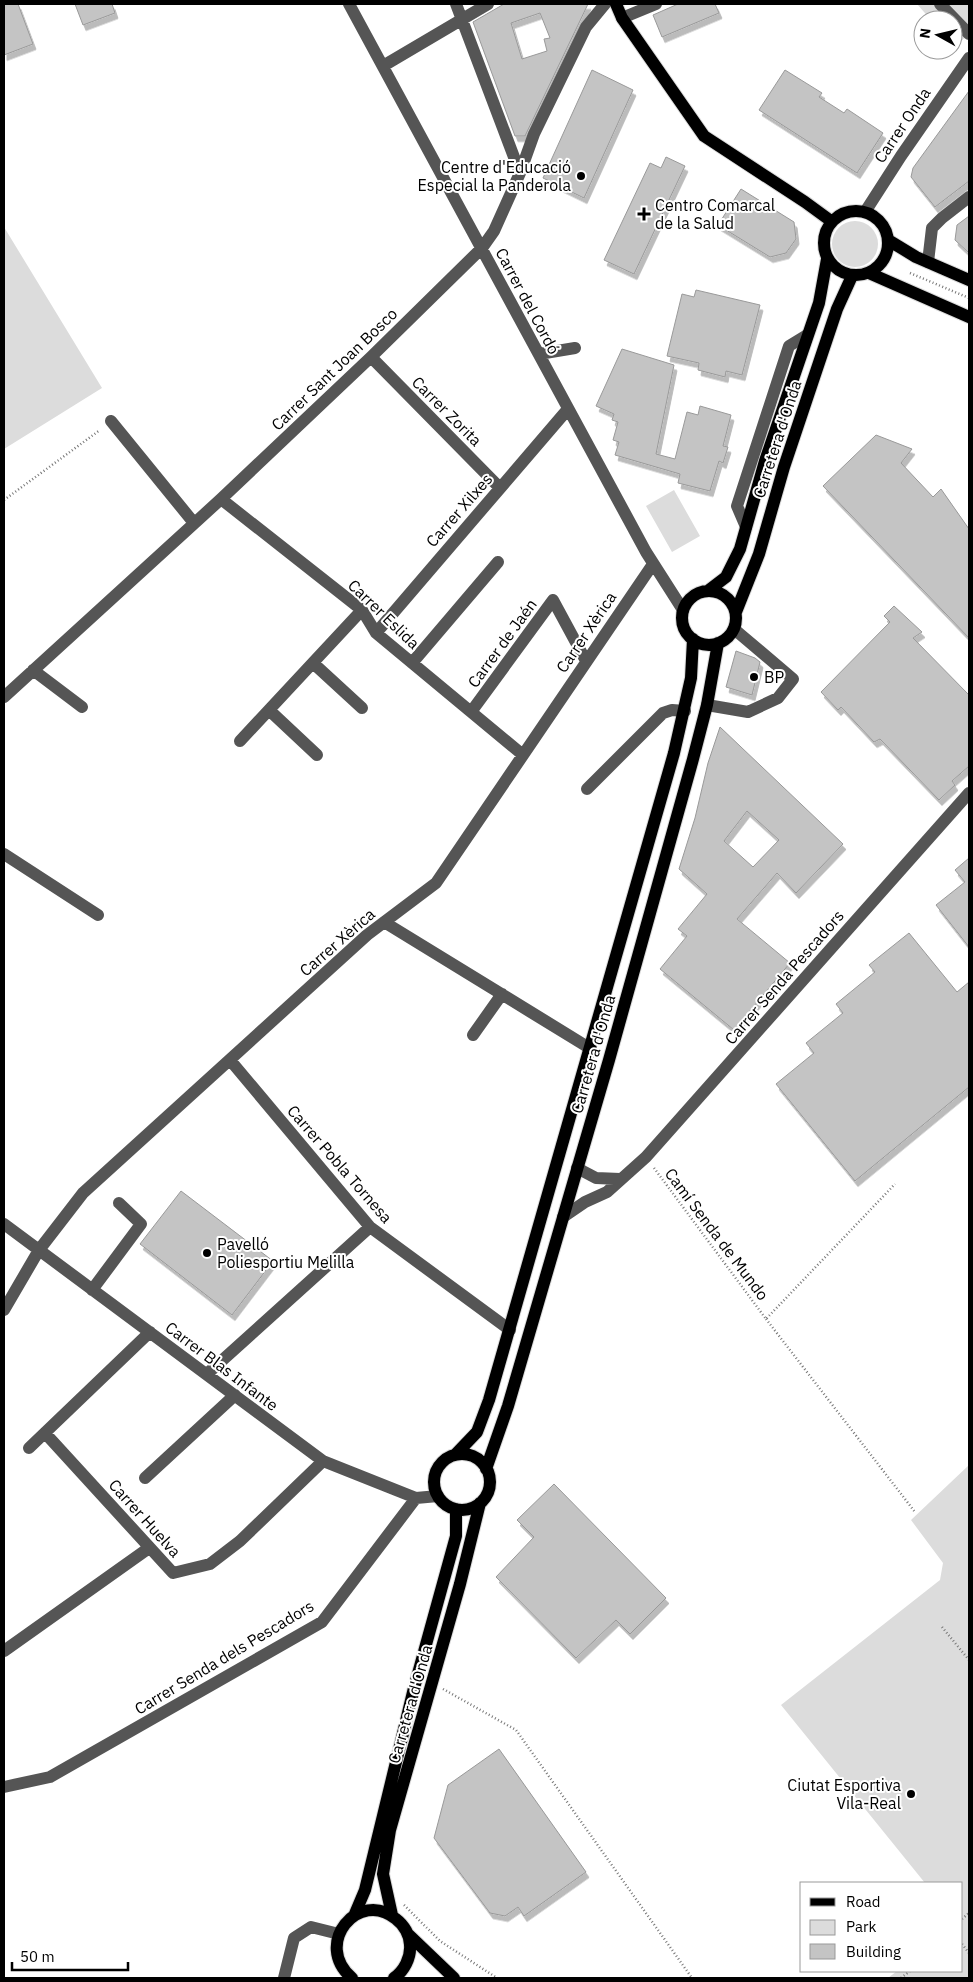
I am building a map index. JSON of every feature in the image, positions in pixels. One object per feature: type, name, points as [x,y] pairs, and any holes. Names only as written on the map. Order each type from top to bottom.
[{"type":"main road","points":[[616,4],[622,18],[704,136],[831,221]]},
{"type":"main road","points":[[853,211],[865,212],[876,218],[884,228],[888,240],[887,253],[880,265],[869,273],[852,276],[837,271],[827,259],[824,243],[831,221],[853,211]]},
{"type":"main road","points":[[888,240],[928,262],[969,280]]},
{"type":"main road","name":"Carretera d'Onda","points":[[709,590],[726,576],[740,549],[765,461],[819,303],[827,259]]},
{"type":"main road","points":[[869,273],[969,317]]},
{"type":"main road","name":"Carretera d'Onda","points":[[736,612],[758,554],[784,466],[834,318],[852,276]]},
{"type":"main road","points":[[709,590],[726,596],[733,604],[736,612],[734,629],[725,640],[718,643],[709,645],[693,639],[684,626],[683,610],[693,596],[700,592],[709,590]]},
{"type":"main road","name":"Carretera d'Onda","points":[[455,1455],[477,1432],[489,1400],[510,1330],[685,712],[691,678],[693,639]]},
{"type":"main road","name":"Carretera d'Onda","points":[[486,1469],[508,1406],[693,759],[707,704],[718,643]]},
{"type":"main road","points":[[464,1454],[481,1462],[486,1469],[489,1481],[488,1489],[480,1503],[464,1510],[456,1509],[449,1507],[438,1496],[434,1480],[436,1471],[447,1458],[464,1454]]},
{"type":"main road","name":"Carretera d'Onda","points":[[392,1915],[383,1874],[390,1830],[433,1683],[480,1503]]},
{"type":"main road","name":"Carretera d'Onda","points":[[338,1934],[345,1923],[354,1916],[365,1890],[414,1688],[456,1536],[456,1509]]},
{"type":"main road","points":[[354,1916],[363,1911],[373,1910],[392,1915],[402,1923],[408,1934],[454,1978]]},
{"type":"main road","points":[[338,1934],[336,1949],[340,1964],[352,1978]]},
{"type":"main road","points":[[400,1978],[409,1957],[410,1945],[408,1934]]},
{"type":"main road","points":[[337,1978],[340,1964]]},
{"type":"street","name":"Carrer del Cordó","points":[[349,4],[653,564],[683,610]]},
{"type":"street","points":[[456,4],[520,173]]},
{"type":"street","points":[[384,66],[488,4]]},
{"type":"street","name":"Carrer Sant Joan Bosco","points":[[4,697],[221,499],[371,357],[482,248],[494,231],[520,173],[534,134],[586,27],[605,4]]},
{"type":"street","points":[[622,18],[656,4]]},
{"type":"street","points":[[940,4],[969,34]]},
{"type":"street","name":"Carrer Onda","points":[[865,212],[900,156],[969,58]]},
{"type":"street","points":[[928,262],[932,228],[969,197]]},
{"type":"street","points":[[539,354],[575,348]]},
{"type":"street","name":"Carrer Zorita","points":[[371,357],[500,488]]},
{"type":"street","name":"Carrer Xilxes","points":[[376,633],[568,409]]},
{"type":"street","points":[[111,421],[194,523]]},
{"type":"street","name":"Carrer Eslida","points":[[221,499],[362,610],[376,633],[523,755]]},
{"type":"street","points":[[412,663],[498,562]]},
{"type":"street","name":"Carrer Xèrica","points":[[4,1310],[39,1250],[83,1193],[367,934],[436,883],[653,564]]},
{"type":"street","name":"Carrer de Jaén","points":[[471,712],[553,600],[586,661]]},
{"type":"street","points":[[240,742],[362,610]]},
{"type":"street","points":[[707,704],[748,712],[778,698],[793,679],[734,629]]},
{"type":"street","points":[[313,663],[362,708]]},
{"type":"street","points":[[33,670],[82,707]]},
{"type":"street","points":[[269,710],[317,756]]},
{"type":"street","points":[[587,789],[663,713],[672,710],[685,712]]},
{"type":"street","name":"Carrer Senda Pescadors","points":[[563,1217],[585,1202],[607,1192],[646,1157],[969,793]]},
{"type":"street","points":[[4,854],[98,915]]},
{"type":"street","points":[[384,922],[591,1049]]},
{"type":"street","points":[[473,1035],[502,994]]},
{"type":"street","name":"Carrer Pobla Tornesa","points":[[230,1060],[370,1227],[510,1330]]},
{"type":"street","points":[[577,1168],[596,1178],[620,1179]]},
{"type":"street","points":[[92,1290],[141,1224],[119,1203]]},
{"type":"street","name":"Carrer Blas Infante","points":[[4,1224],[323,1461],[416,1498],[438,1496]]},
{"type":"street","points":[[207,1374],[370,1227]]},
{"type":"street","points":[[29,1448],[150,1332]]},
{"type":"street","points":[[145,1478],[235,1395]]},
{"type":"street","name":"Carrer Huelva","points":[[45,1433],[173,1573],[210,1564],[240,1542],[323,1461]]},
{"type":"street","name":"Carrer Senda dels Pescadors","points":[[4,1786],[50,1777],[322,1622],[416,1498]]},
{"type":"street","points":[[4,1651],[150,1548]]},
{"type":"street","points":[[284,1978],[294,1938],[311,1926],[338,1934]]},
{"type":"path","points":[[910,273],[969,298]]},
{"type":"path","points":[[4,500],[111,421]]},
{"type":"path","name":"Camí Senda de Mundo","points":[[646,1157],[766,1319],[896,1184]]},
{"type":"path","points":[[766,1319],[915,1512]]},
{"type":"path","points":[[942,1627],[969,1660]]},
{"type":"path","points":[[433,1683],[516,1730],[692,1978]]},
{"type":"path","points":[[402,1898],[404,1905],[440,1941],[497,1978]]},
{"type":"green space","points":[[917,4],[969,4],[969,33],[963,39],[963,10],[922,10]]},
{"type":"green space","points":[[855,221],[868,225],[874,231],[878,244],[874,257],[868,263],[855,267],[842,263],[836,257],[832,244],[836,231],[842,225]]},
{"type":"green space","points":[[4,227],[102,388],[4,449]]},
{"type":"green space","points":[[674,490],[700,536],[672,552],[646,506]]},
{"type":"green space","name":"Ciutat Esportiva Vila-Real","points":[[969,1465],[969,1978],[888,1978],[896,1972],[963,1972],[963,1882],[924,1882],[781,1705],[940,1580],[943,1563],[911,1520]]},
{"type":"building","points":[[4,4],[18,4],[33,44],[4,55]]},
{"type":"building","points":[[75,4],[112,4],[115,13],[83,25]]},
{"type":"building","points":[[504,4],[588,4],[525,136],[515,136],[473,22]],"holes":[[[540,13],[550,38],[544,39],[547,51],[522,59],[511,23]]]},
{"type":"building","points":[[678,4],[715,4],[719,13],[662,37],[653,15]]},
{"type":"building","points":[[592,70],[633,90],[584,198],[543,178]]},
{"type":"building","points":[[785,70],[822,93],[819,97],[844,113],[847,109],[883,133],[857,173],[759,110]]},
{"type":"building","points":[[969,91],[969,181],[935,207],[911,177],[913,168]]},
{"type":"building","name":"Centro Comarcal de la Salud","points":[[666,157],[685,166],[634,274],[604,260],[650,163],[661,168]]},
{"type":"building","points":[[741,189],[794,222],[796,239],[786,253],[770,257],[718,225]]},
{"type":"building","points":[[969,216],[969,253],[955,240],[957,225]]},
{"type":"building","points":[[696,290],[760,305],[742,375],[726,371],[725,377],[698,370],[699,363],[667,356],[682,294],[694,297]]},
{"type":"building","points":[[622,349],[674,365],[656,454],[675,459],[687,412],[698,415],[700,406],[731,415],[723,446],[728,447],[723,463],[719,461],[710,491],[678,483],[680,474],[615,455],[619,442],[613,440],[618,422],[612,420],[614,414],[596,406]]},
{"type":"building","points":[[876,435],[912,449],[901,463],[933,497],[941,489],[969,529],[969,638],[823,486]]},
{"type":"building","points":[[894,606],[922,632],[913,638],[969,695],[969,766],[952,781],[955,785],[939,800],[880,739],[874,742],[841,707],[838,710],[821,692],[890,622],[884,616]]},
{"type":"building","points":[[736,651],[755,658],[760,662],[752,695],[726,687]]},
{"type":"building","points":[[720,727],[843,844],[796,893],[777,873],[737,919],[790,963],[734,1030],[660,969],[687,936],[678,929],[707,894],[679,869],[695,818],[708,763]],"holes":[[[747,811],[779,840],[753,867],[724,841]]]},
{"type":"building","points":[[969,858],[969,947],[936,905],[965,882],[955,870]]},
{"type":"building","points":[[909,933],[957,992],[969,982],[969,1087],[855,1181],[776,1084],[814,1053],[806,1043],[843,1013],[836,1004],[875,972],[869,965]]},
{"type":"building","name":"Pavelló Poliesportiu Melilla","points":[[181,1191],[273,1261],[232,1315],[140,1244]]},
{"type":"building","points":[[554,1484],[666,1598],[630,1634],[616,1620],[576,1658],[496,1577],[534,1537],[517,1520]]},
{"type":"building","points":[[499,1749],[586,1872],[524,1916],[518,1907],[505,1916],[490,1913],[434,1838],[448,1785]]},
{"type":"place","name":"Centre d'Educació Especial la Panderola","points":[[581,176]]},
{"type":"place","name":"Centro Comarcal de la Salud","points":[[644,214]]},
{"type":"place","name":"BP","points":[[754,677]]},
{"type":"place","name":"Pavelló Poliesportiu Melilla","points":[[207,1253]]},
{"type":"place","name":"Ciutat Esportiva Vila-Real","points":[[911,1794]]}]
